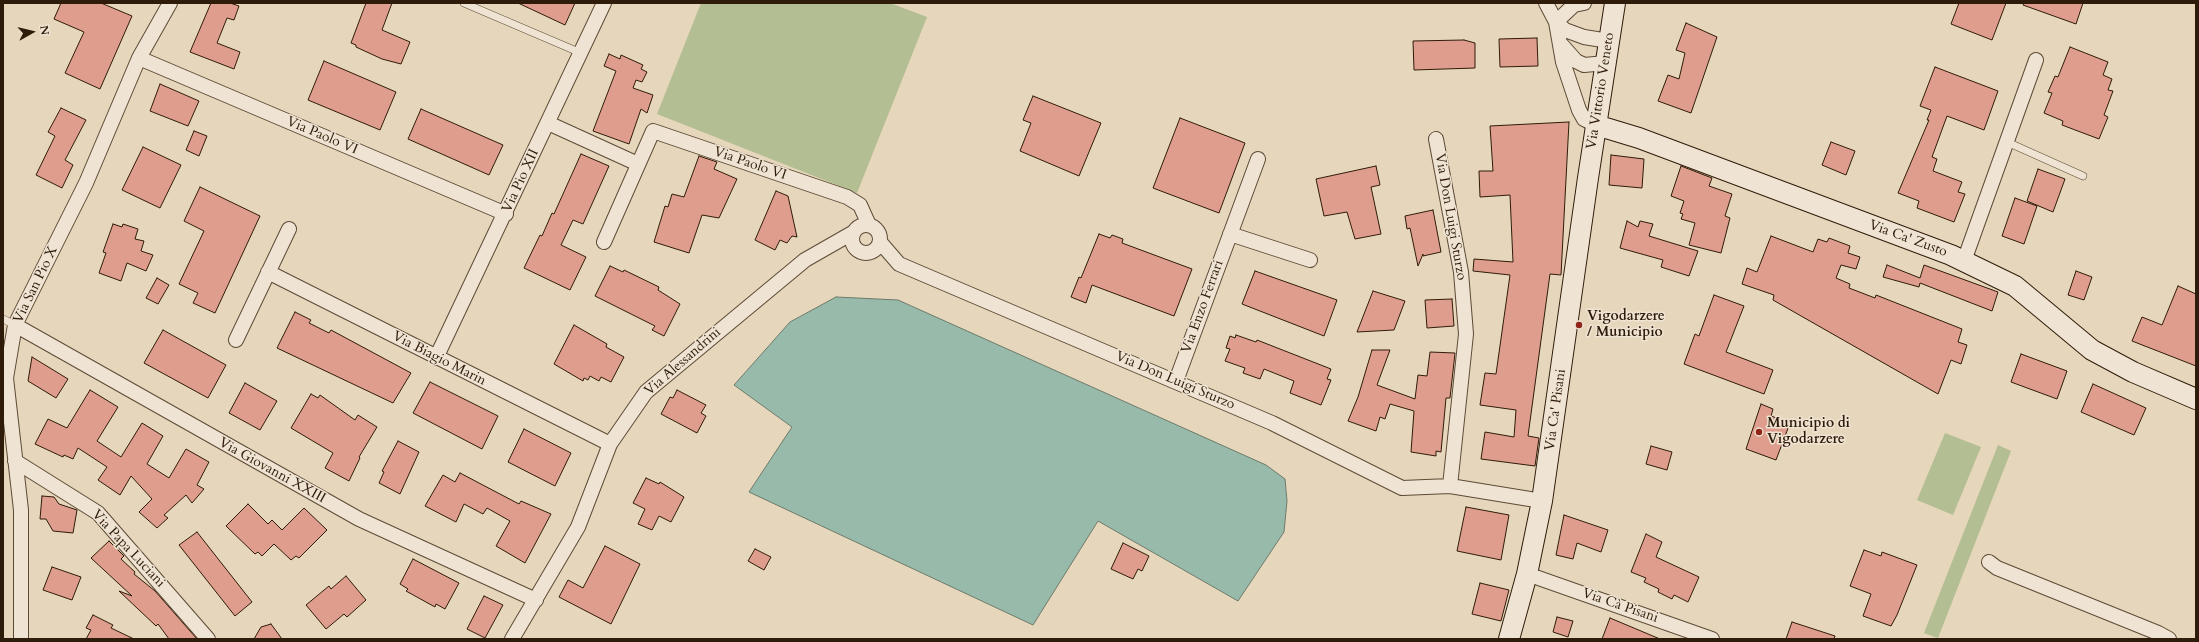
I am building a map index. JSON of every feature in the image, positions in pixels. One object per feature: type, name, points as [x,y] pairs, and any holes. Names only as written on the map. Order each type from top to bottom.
[{"type":"street","name":"Via San Pio X","points":[[21,639],[21,510],[6,378],[9,322],[86,183],[139,58],[170,3]]},
{"type":"street","name":"Via Pio XII","points":[[436,358],[506,214],[604,3]]},
{"type":"street","points":[[1546,3],[1556,22],[1563,62],[1579,110],[1584,119],[1596,125]]},
{"type":"street","points":[[1556,22],[1574,6],[1584,3]]},
{"type":"street","name":"Via Vittorio Veneto","points":[[1588,178],[1615,3]]},
{"type":"street","points":[[1556,22],[1565,30],[1584,37],[1609,41]]},
{"type":"street","points":[[1560,42],[1576,61],[1584,65],[1606,63]]},
{"type":"street","name":"Via Paolo VI","points":[[139,58],[506,214]]},
{"type":"street","points":[[1964,261],[2036,60]]},
{"type":"street","points":[[548,123],[638,164]]},
{"type":"street","name":"Via Ca' Zusto","points":[[1596,125],[1639,138],[1964,261],[2014,286],[2092,350],[2133,372],[2196,399]]},
{"type":"street","name":"Via Paolo VI","points":[[604,242],[653,131],[847,197],[860,205],[869,225]]},
{"type":"street","name":"Via Don Luigi Sturzo","points":[[1436,139],[1461,272],[1466,334],[1450,486]]},
{"type":"street","name":"Via Enzo Ferrari","points":[[1176,381],[1258,158]]},
{"type":"street","name":"Via Ca' Pisani","points":[[1509,639],[1527,574],[1542,501],[1588,178]]},
{"type":"street","points":[[828,247],[861,250],[875,250],[880,242],[879,233],[869,225],[860,226],[854,232],[852,240],[861,250]]},
{"type":"street","points":[[236,340],[289,229]]},
{"type":"street","name":"Via Alessandrini","points":[[512,639],[578,527],[610,444],[646,392],[805,260],[828,247],[831,243],[854,232]]},
{"type":"street","points":[[1230,234],[1310,260]]},
{"type":"street","name":"Via Don Luigi Sturzo","points":[[880,242],[898,264]]},
{"type":"street","name":"Via Don Luigi Sturzo","points":[[861,250],[877,260],[888,264],[898,264],[1272,423],[1402,488],[1450,486],[1542,501]]},
{"type":"street","name":"Via Biagio Marin","points":[[268,272],[436,358],[610,444]]},
{"type":"street","name":"Via Giovanni XXIII","points":[[9,322],[359,519],[536,600]]},
{"type":"street","name":"Via Papa Luciani","points":[[15,461],[98,513],[208,639]]},
{"type":"street","points":[[1989,562],[1997,568],[2158,632],[2169,639]]},
{"type":"street","name":"Via Cà Pisani","points":[[1527,574],[1712,639]]},
{"type":"lane","points":[[464,3],[581,53]]},
{"type":"lane","points":[[2007,142],[2083,176]]},
{"type":"shaded area","points":[[701,3],[890,3],[927,17],[857,193],[657,114]]},
{"type":"shaded area","points":[[836,297],[898,300],[1266,465],[1285,479],[1287,501],[1284,532],[1238,601],[1098,521],[1033,625],[749,492],[792,427],[734,385],[790,322]]},
{"type":"shaded area","points":[[1945,433],[1981,447],[1953,515],[1917,500]]},
{"type":"shaded area","points":[[1998,445],[2011,451],[1938,638],[1924,633]]},
{"type":"building","points":[[61,3],[101,3],[132,16],[100,89],[65,73],[84,32],[54,19]]},
{"type":"building","points":[[211,3],[230,3],[239,6],[234,20],[227,18],[217,43],[240,52],[234,69],[190,52]]},
{"type":"building","points":[[366,3],[392,3],[382,30],[410,42],[401,64],[382,59],[356,47],[356,45],[351,43]]},
{"type":"building","points":[[518,3],[575,3],[565,25]]},
{"type":"building","points":[[1959,3],[2006,3],[1992,40],[1951,24]]},
{"type":"building","points":[[2024,3],[2083,3],[2076,24],[2023,5]]},
{"type":"building","points":[[1686,23],[1717,37],[1691,113],[1658,101],[1668,75],[1679,79],[1685,53],[1676,50]]},
{"type":"building","points":[[1537,38],[1538,66],[1500,67],[1499,39]]},
{"type":"building","points":[[1464,40],[1475,43],[1475,68],[1414,70],[1413,41]]},
{"type":"building","points":[[2070,47],[2108,62],[2103,75],[2112,79],[2108,90],[2113,91],[2104,115],[2108,117],[2099,139],[2062,125],[2063,121],[2044,113],[2052,93],[2048,92],[2055,76],[2058,77]]},
{"type":"building","points":[[609,54],[620,59],[621,55],[643,65],[641,69],[647,72],[642,82],[636,80],[633,88],[653,95],[647,113],[641,109],[629,144],[593,131],[616,71],[604,66]]},
{"type":"building","points":[[324,61],[396,92],[380,130],[308,100]]},
{"type":"building","points":[[1935,67],[1998,91],[1984,130],[1947,116],[1932,157],[1937,159],[1933,171],[1962,182],[1958,192],[1965,194],[1954,222],[1917,208],[1919,201],[1898,193],[1929,120],[1927,120],[1931,110],[1920,106]]},
{"type":"building","points":[[160,84],[199,101],[188,126],[150,111]]},
{"type":"building","points":[[1033,96],[1101,123],[1079,176],[1020,151],[1031,123],[1023,120]]},
{"type":"building","points":[[61,108],[86,120],[65,160],[73,165],[62,188],[36,175],[55,136],[48,132]]},
{"type":"building","points":[[421,109],[503,145],[489,175],[408,139]]},
{"type":"building","points":[[1180,118],[1245,143],[1219,213],[1153,188]]},
{"type":"building","points":[[1569,122],[1561,275],[1550,274],[1528,436],[1539,438],[1535,466],[1481,459],[1485,432],[1514,437],[1516,410],[1480,405],[1485,373],[1496,374],[1510,275],[1473,271],[1474,259],[1513,262],[1510,195],[1480,197],[1479,171],[1493,171],[1490,126]]},
{"type":"building","points":[[194,131],[207,136],[199,156],[186,150]]},
{"type":"building","points":[[1831,142],[1855,151],[1846,175],[1822,165]]},
{"type":"building","points":[[143,147],[181,165],[160,208],[122,190]]},
{"type":"building","points":[[581,154],[609,166],[583,224],[573,220],[561,245],[586,257],[570,290],[524,268],[540,235],[542,236],[552,213],[554,214]]},
{"type":"building","points":[[1611,155],[1644,159],[1642,188],[1609,185]]},
{"type":"building","points":[[699,156],[717,162],[714,169],[737,179],[719,218],[702,215],[689,253],[654,242],[665,206],[668,207],[672,194],[684,197]]},
{"type":"building","points":[[1376,166],[1380,185],[1371,187],[1381,234],[1355,239],[1347,212],[1324,216],[1316,179]]},
{"type":"building","points":[[1681,166],[1712,178],[1709,186],[1732,194],[1725,216],[1730,218],[1721,253],[1689,245],[1695,223],[1681,219],[1683,214],[1680,213],[1684,201],[1671,196]]},
{"type":"building","points":[[2038,169],[2065,179],[2053,212],[2027,201]]},
{"type":"building","points":[[200,187],[260,216],[215,313],[193,303],[198,293],[179,284],[204,231],[184,221]]},
{"type":"building","points":[[776,191],[788,196],[797,237],[792,236],[787,243],[780,240],[775,250],[755,240]]},
{"type":"building","points":[[2015,198],[2037,206],[2024,244],[2002,236]]},
{"type":"building","points":[[1433,210],[1441,252],[1423,256],[1423,254],[1418,266],[1410,228],[1407,229],[1405,216]]},
{"type":"building","points":[[1627,221],[1638,227],[1640,221],[1653,224],[1649,236],[1698,251],[1689,276],[1661,267],[1663,260],[1620,248]]},
{"type":"building","points":[[113,224],[122,227],[123,224],[138,229],[135,239],[144,241],[141,251],[153,255],[146,271],[127,263],[121,281],[99,273],[106,253],[103,252]]},
{"type":"building","points":[[1099,234],[1110,238],[1112,235],[1123,239],[1122,243],[1192,269],[1174,316],[1092,285],[1086,303],[1071,297],[1079,277],[1081,278]]},
{"type":"building","points":[[1771,236],[1813,252],[1818,239],[1827,242],[1829,238],[1850,246],[1848,253],[1860,257],[1856,269],[1841,265],[1836,278],[1850,284],[1849,288],[1875,298],[1876,295],[1962,329],[1958,342],[1967,345],[1961,364],[1951,360],[1938,394],[1773,300],[1774,295],[1742,284],[1747,268],[1757,272]]},
{"type":"building","points":[[1887,265],[1920,278],[1924,265],[1998,292],[1992,311],[1920,283],[1919,287],[1883,277]]},
{"type":"building","points":[[610,266],[623,272],[624,270],[659,287],[658,290],[680,304],[664,336],[652,330],[655,326],[595,296]]},
{"type":"building","points":[[1255,271],[1337,300],[1324,336],[1242,304]]},
{"type":"building","points":[[2076,271],[2092,277],[2084,300],[2068,295]]},
{"type":"building","points":[[157,278],[169,285],[158,304],[146,298]]},
{"type":"building","points":[[2178,286],[2196,294],[2196,366],[2132,341],[2142,317],[2162,325]]},
{"type":"building","points":[[1373,291],[1405,301],[1394,330],[1357,332]]},
{"type":"building","points":[[1714,295],[1744,306],[1726,352],[1773,370],[1764,394],[1684,364],[1695,334],[1699,336]]},
{"type":"building","points":[[1452,299],[1454,326],[1427,328],[1425,300]]},
{"type":"building","points":[[295,312],[311,320],[309,323],[329,333],[331,330],[411,373],[393,403],[277,348]]},
{"type":"building","points":[[574,325],[607,344],[606,347],[624,357],[611,382],[601,377],[599,381],[590,376],[588,380],[584,378],[583,381],[554,364]]},
{"type":"building","points":[[163,330],[226,365],[208,398],[144,363]]},
{"type":"building","points":[[1236,335],[1256,342],[1257,340],[1331,369],[1327,379],[1331,380],[1321,405],[1290,393],[1294,381],[1264,369],[1260,379],[1243,373],[1245,368],[1225,361],[1230,349],[1226,348],[1230,336],[1235,338]]},
{"type":"building","points":[[1372,350],[1390,350],[1377,385],[1415,399],[1418,375],[1427,376],[1430,352],[1455,353],[1450,398],[1446,398],[1441,452],[1436,451],[1436,456],[1411,452],[1414,411],[1390,404],[1385,419],[1380,417],[1376,431],[1348,421],[1358,397]]},
{"type":"building","points":[[2021,354],[2067,371],[2057,399],[2011,382]]},
{"type":"building","points":[[32,357],[68,379],[56,398],[28,381]]},
{"type":"building","points":[[430,382],[498,416],[482,449],[413,413]]},
{"type":"building","points":[[245,383],[277,401],[260,430],[229,413]]},
{"type":"building","points":[[2093,384],[2146,408],[2134,435],[2081,412]]},
{"type":"building","points":[[90,390],[118,407],[97,441],[121,457],[142,423],[163,436],[147,464],[169,478],[186,449],[209,462],[197,485],[204,489],[192,503],[186,495],[164,515],[168,518],[157,528],[139,512],[152,499],[131,476],[120,495],[98,480],[107,467],[78,448],[73,459],[64,455],[63,457],[35,444],[48,419],[67,428]]},
{"type":"building","points":[[677,390],[706,405],[701,413],[706,416],[697,433],[661,414],[670,397],[673,398]]},
{"type":"building","points":[[311,394],[318,398],[320,395],[355,420],[358,415],[377,427],[359,457],[360,458],[349,481],[325,468],[333,453],[291,428]]},
{"type":"building","points":[[1761,404],[1773,409],[1771,416],[1790,423],[1776,460],[1746,449]]},
{"type":"building","points":[[524,429],[571,453],[555,486],[508,462]]},
{"type":"building","points":[[398,441],[419,452],[400,494],[379,483],[384,472],[382,471]]},
{"type":"building","points":[[1651,446],[1672,452],[1667,470],[1646,464]]},
{"type":"building","points":[[460,473],[519,504],[521,501],[551,514],[525,563],[496,546],[510,521],[487,508],[483,514],[464,504],[456,522],[425,506],[443,475],[455,482]]},
{"type":"building","points":[[646,478],[659,484],[660,482],[684,497],[671,522],[659,516],[652,530],[638,524],[645,509],[633,503]]},
{"type":"building","points":[[42,496],[54,497],[59,504],[77,510],[73,533],[53,531],[46,519],[40,519]]},
{"type":"building","points":[[248,504],[268,524],[272,520],[282,530],[304,508],[327,530],[299,558],[296,556],[291,560],[274,544],[262,556],[258,552],[255,554],[226,526]]},
{"type":"building","points":[[1466,507],[1509,515],[1501,560],[1457,551]]},
{"type":"building","points":[[1564,515],[1608,530],[1601,552],[1577,543],[1573,559],[1556,555]]},
{"type":"building","points":[[197,532],[252,602],[235,616],[179,545]]},
{"type":"building","points":[[1646,534],[1662,542],[1656,557],[1699,577],[1688,602],[1674,595],[1672,599],[1658,592],[1659,589],[1644,582],[1646,578],[1631,572]]},
{"type":"building","points":[[109,541],[124,556],[121,559],[135,572],[134,574],[155,591],[197,639],[169,639],[158,624],[156,626],[119,591],[132,596],[91,558]]},
{"type":"building","points":[[1123,543],[1149,556],[1142,571],[1138,569],[1133,579],[1111,569]]},
{"type":"building","points":[[605,546],[640,564],[611,624],[559,597],[568,580],[583,588]]},
{"type":"building","points":[[755,549],[771,557],[764,570],[748,561]]},
{"type":"building","points":[[1864,550],[1881,556],[1882,552],[1917,565],[1897,615],[1891,626],[1863,616],[1871,594],[1850,586]]},
{"type":"building","points":[[413,559],[459,583],[445,609],[436,604],[435,607],[406,591],[408,589],[400,584]]},
{"type":"building","points":[[52,567],[81,577],[72,600],[43,590]]},
{"type":"building","points":[[346,576],[366,600],[347,617],[344,614],[326,629],[306,605],[329,586],[331,589]]},
{"type":"building","points":[[1480,583],[1509,590],[1501,621],[1472,614]]},
{"type":"building","points":[[484,596],[503,605],[485,638],[467,629]]},
{"type":"building","points":[[93,615],[113,625],[111,628],[134,639],[86,639],[91,630],[86,628]]},
{"type":"building","points":[[1557,617],[1573,621],[1568,637],[1553,632]]},
{"type":"building","points":[[1610,618],[1660,639],[1602,639]]},
{"type":"building","points":[[1792,622],[1835,636],[1834,639],[1786,639]]},
{"type":"building","points":[[271,624],[282,639],[254,639],[261,627]]},
{"type":"place","name":"Vigodarzere / Municipio","points":[[1579,325]]},
{"type":"place","name":"Municipio di Vigodarzere","points":[[1759,432]]}]
